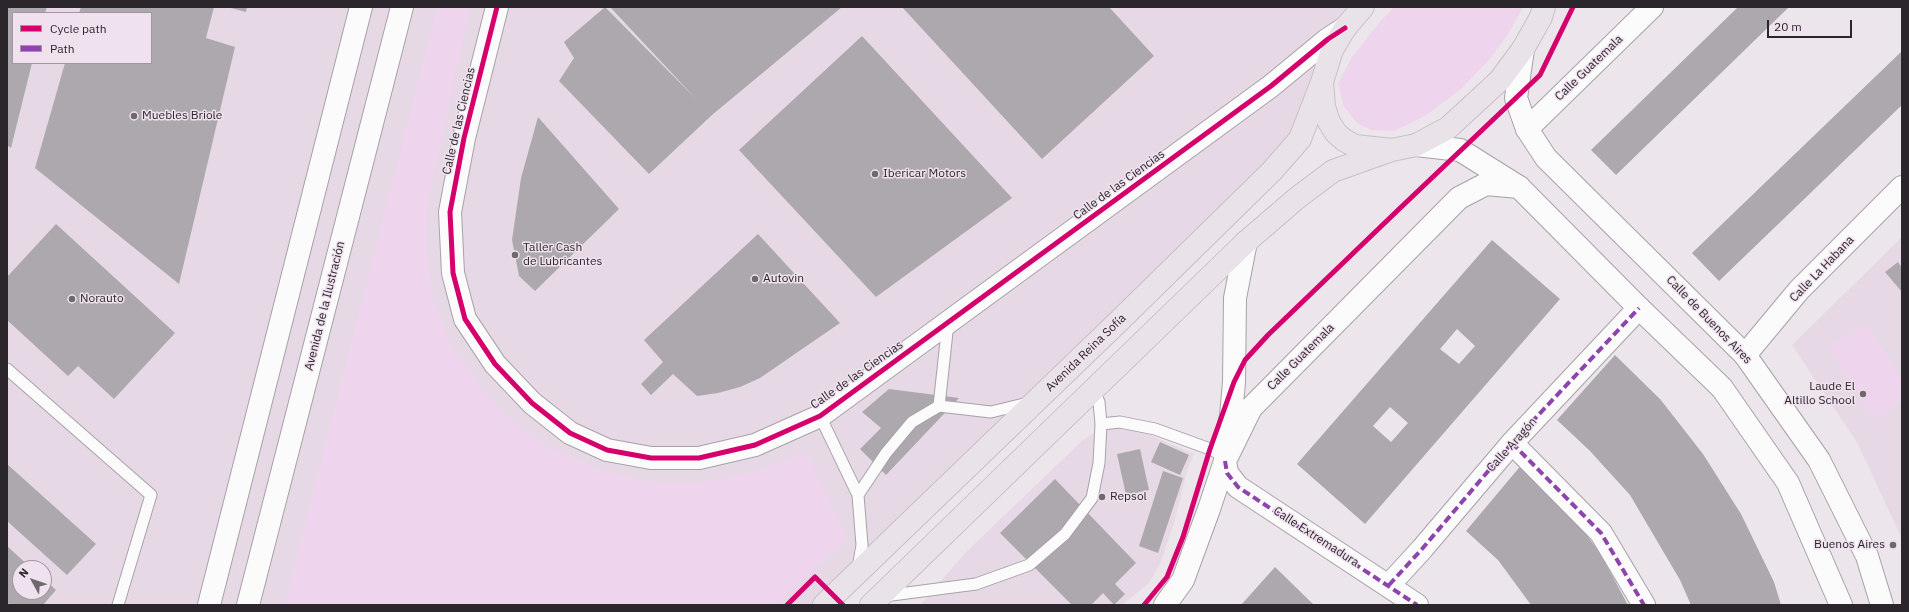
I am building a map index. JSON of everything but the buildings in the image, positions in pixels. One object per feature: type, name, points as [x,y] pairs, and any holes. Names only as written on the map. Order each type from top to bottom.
[{"type":"main road","name":"Avenida Reina Sofía","points":[[824,605],[1272,171],[1300,139],[1322,82],[1332,50],[1345,28],[1363,7]]},
{"type":"main road","points":[[876,601],[1246,242],[1297,198],[1333,171],[1392,150],[1416,145],[1448,128],[1500,80],[1523,49],[1541,18],[1544,7]]},
{"type":"main road","points":[[1322,82],[1324,107],[1328,122],[1336,133],[1355,146],[1392,150]]},
{"type":"street","points":[[208,605],[361,7]]},
{"type":"street","name":"Avenida de la Ilustración","points":[[248,605],[402,7]]},
{"type":"street","name":"Calle de las Ciencias","points":[[497,7],[464,138],[450,212],[453,273],[465,318],[495,364],[532,403],[570,433],[607,450],[651,458],[699,458],[755,445],[820,416],[1271,86],[1328,39],[1345,28]]},
{"type":"street","name":"Calle Guatemala","points":[[1527,129],[1652,7]]},
{"type":"street","name":"Calle de Buenos Aires","points":[[1523,49],[1516,98],[1527,129],[1546,158],[1745,355],[1819,460],[1867,556],[1882,605]]},
{"type":"street","points":[[1416,145],[1460,150],[1519,187],[1639,308],[1722,388],[1788,483],[1842,605]]},
{"type":"street","name":"Calle Guatemala","points":[[1165,605],[1183,580],[1209,509],[1224,461],[1251,408],[1459,198],[1486,184],[1519,187]]},
{"type":"street","name":"Calle La Habana","points":[[1745,355],[1799,290],[1902,187]]},
{"type":"street","points":[[1224,461],[1225,441],[1231,416],[1234,382],[1235,298],[1246,242]]},
{"type":"street","name":"Calle Aragón","points":[[1389,585],[1422,549],[1512,442],[1639,308]]},
{"type":"street","points":[[1512,442],[1602,533],[1644,605]]},
{"type":"street","name":"Calle Extremadura","points":[[1224,461],[1227,473],[1238,487],[1418,605]]},
{"type":"lane","points":[[939,406],[948,322]]},
{"type":"lane","points":[[7,369],[151,495],[118,605]]},
{"type":"lane","points":[[876,601],[976,584],[1029,565],[1065,534],[1092,498],[1098,463],[1101,424],[1099,402],[1094,390]]},
{"type":"lane","points":[[858,495],[886,453],[912,422],[939,406],[991,412],[1035,402]]},
{"type":"lane","points":[[820,416],[858,495],[862,545],[857,572]]},
{"type":"lane","points":[[1101,424],[1120,422],[1155,428],[1210,449],[1218,453],[1224,461]]},
{"type":"shaded area","points":[[7,7],[1362,7],[1296,137],[818,605],[7,605]]},
{"type":"shaded area","points":[[437,7],[470,7],[427,206],[426,254],[434,301],[452,346],[480,386],[508,418],[542,444],[604,472],[644,481],[686,484],[733,477],[782,463],[807,452],[846,538],[776,605],[284,605]]},
{"type":"shaded area","points":[[1394,7],[1523,7],[1510,31],[1490,59],[1461,89],[1425,116],[1394,131],[1371,130],[1357,123],[1343,105],[1338,83],[1352,57],[1378,24]]},
{"type":"shaded area","name":"Laude El Altillo School","points":[[1902,237],[1902,539],[1858,444],[1792,345]]},
{"type":"shaded area","points":[[1867,324],[1902,381],[1902,401],[1873,419],[1828,347]]},
{"type":"shaded area","name":"Repsol","points":[[1107,425],[1136,429],[1194,454],[1187,471],[1174,523],[1160,564],[1149,583],[1122,605],[920,605],[965,553],[1083,440]]},
{"type":"marked path","points":[[1389,585],[1422,549],[1512,443],[1639,308]]},
{"type":"marked path","points":[[1512,443],[1601,533],[1644,605]]},
{"type":"marked path","points":[[1225,461],[1227,473],[1238,487],[1417,605]]},
{"type":"cycle path","points":[[497,7],[464,138],[450,212],[453,273],[465,319],[495,364],[532,403],[570,433],[607,450],[651,458],[699,458],[755,445],[820,416],[1271,86],[1328,39],[1345,28]]},
{"type":"cycle path","points":[[1144,605],[1167,577],[1183,537],[1210,449],[1234,382],[1245,360],[1268,335],[1540,75],[1573,7]]},
{"type":"cycle path","points":[[787,605],[815,577],[843,605]]},
{"type":"place","name":"Muebles Briole","points":[[134,116]]},
{"type":"place","name":"Ibericar Motors","points":[[875,174]]},
{"type":"place","name":"Taller Cash de Lubricantes","points":[[515,255]]},
{"type":"place","name":"Autovin","points":[[755,279]]},
{"type":"place","name":"Norauto","points":[[72,299]]},
{"type":"place","name":"Laude El Altillo School","points":[[1863,394]]},
{"type":"place","name":"Repsol","points":[[1102,497]]},
{"type":"place","name":"Buenos Aires","points":[[1893,545]]}]
